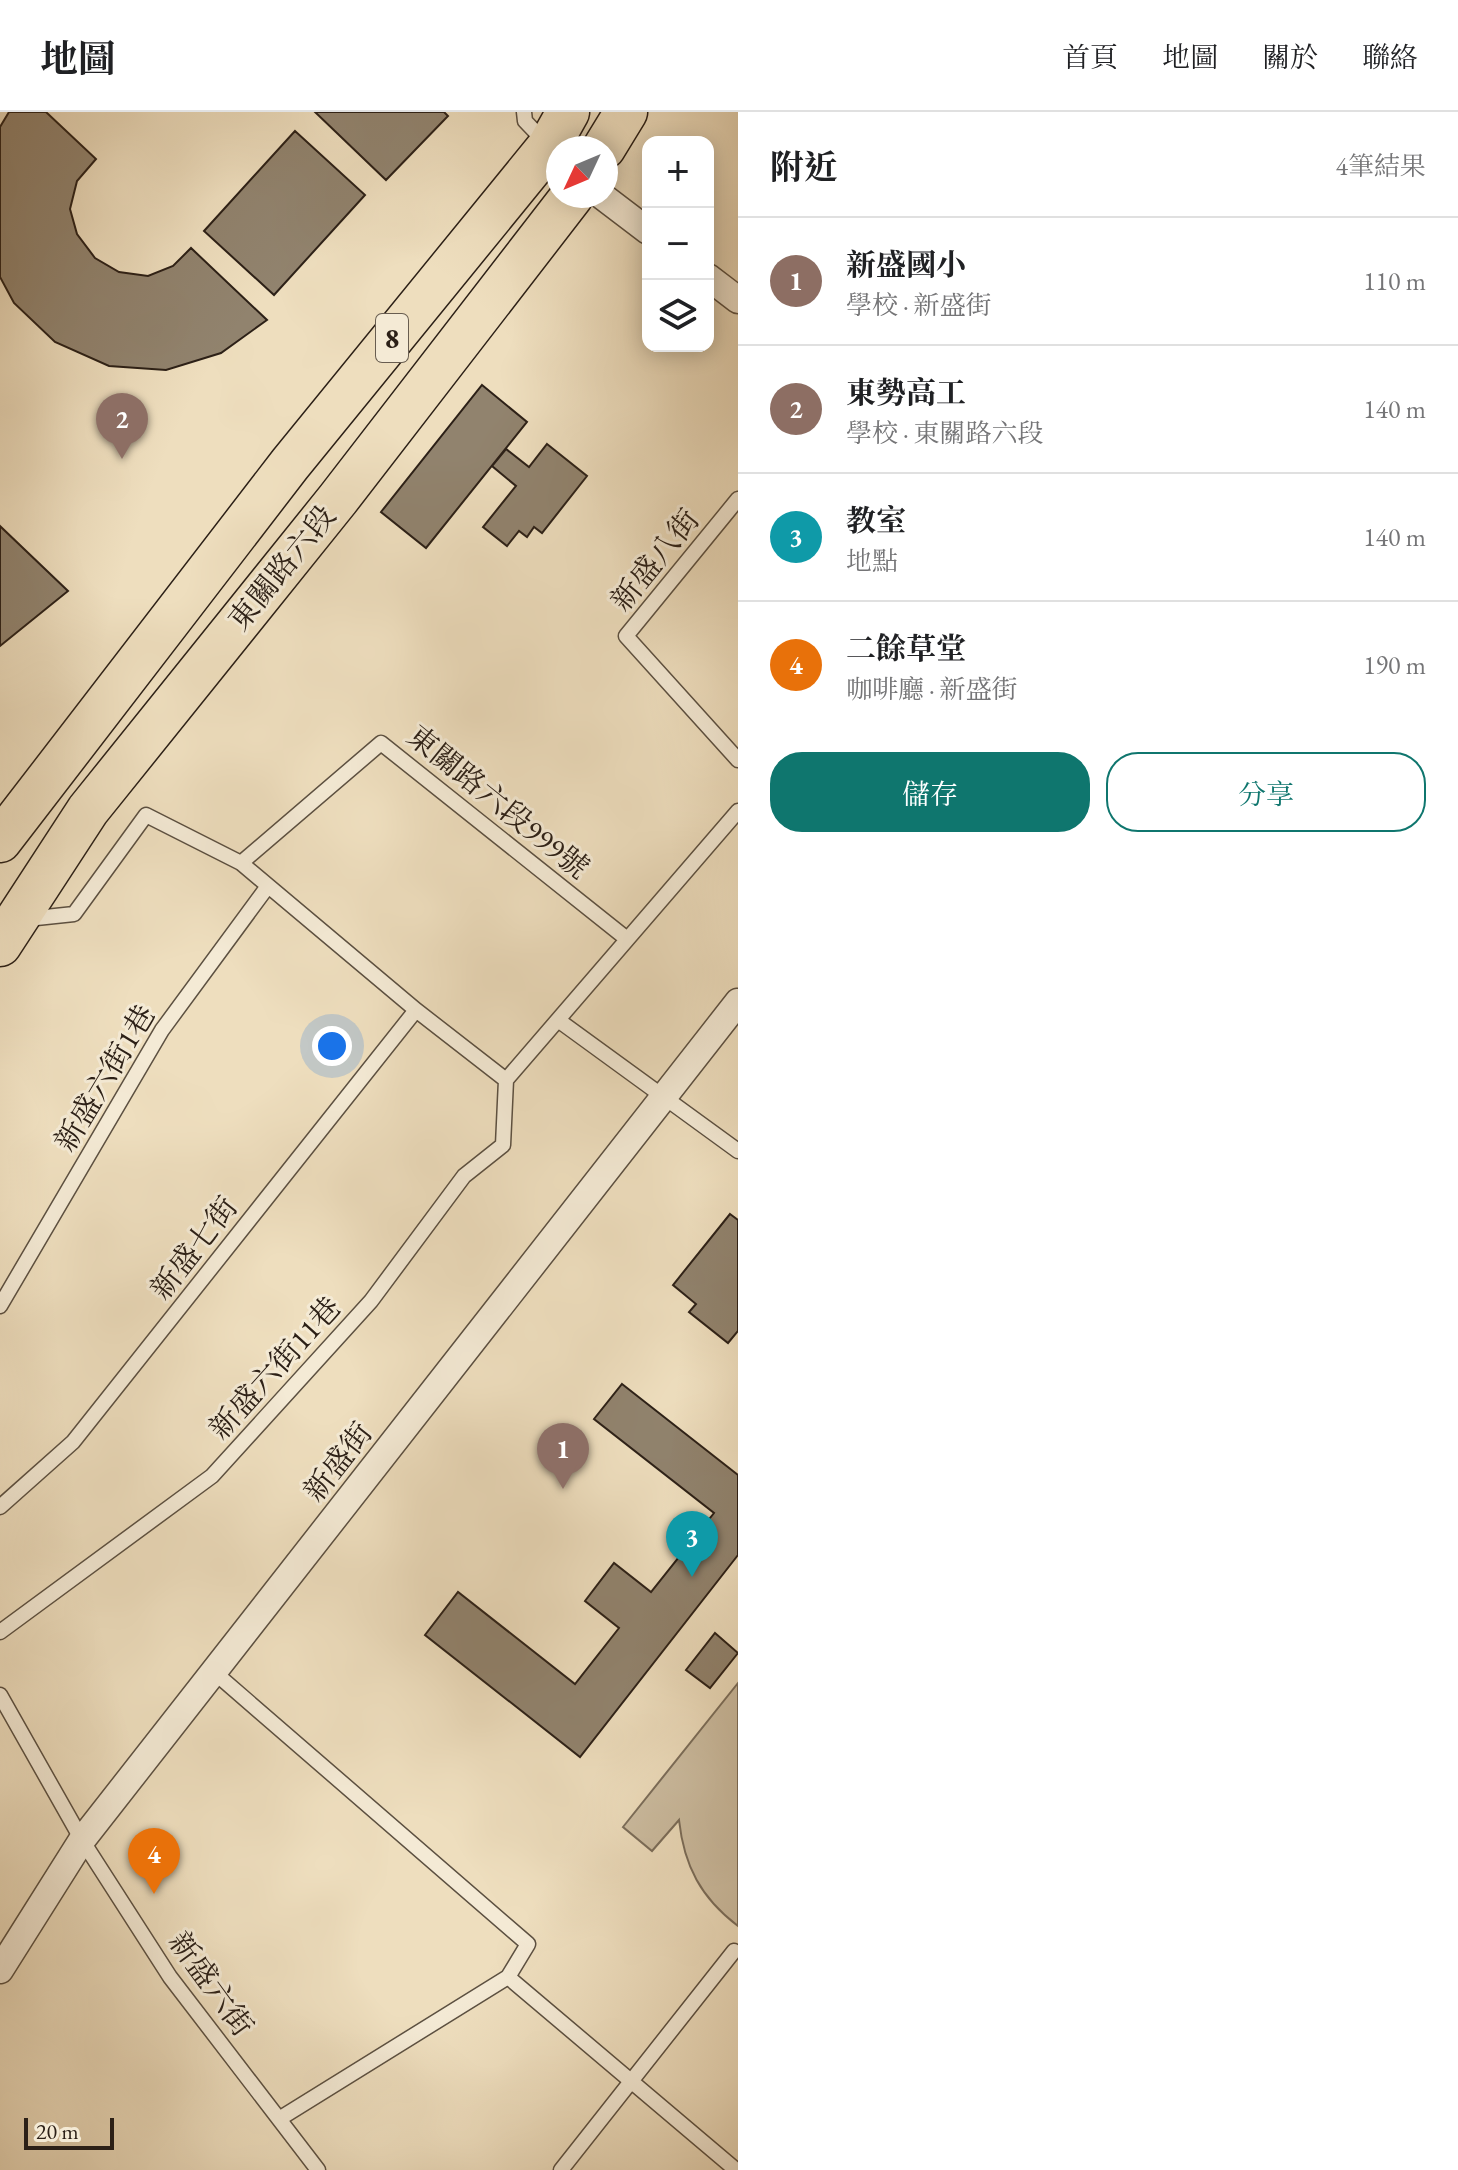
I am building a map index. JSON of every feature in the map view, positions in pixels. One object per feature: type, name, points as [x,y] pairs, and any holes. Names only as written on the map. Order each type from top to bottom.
[{"type":"main road","points":[[611,136],[626,112]]},
{"type":"main road","name":"東關路六段","points":[[0,841],[238,531],[546,153]]},
{"type":"main road","name":"東關路六段","points":[[5,925],[88,810],[284,566],[563,208]]},
{"type":"main road","points":[[238,531],[284,566]]},
{"type":"street","points":[[618,208],[642,226]]},
{"type":"street","points":[[712,280],[738,300]]},
{"type":"street","name":"新盛街","points":[[0,1970],[82,1840],[738,1002]]},
{"type":"lane","points":[[524,112],[525,121],[554,136]]},
{"type":"lane","name":"新盛八街","points":[[738,499],[626,636],[738,760]]},
{"type":"lane","name":"東關路六段999號","points":[[241,863],[381,743],[627,939]]},
{"type":"lane","points":[[5,925],[74,914],[146,815],[241,863],[416,1010],[506,1080],[738,811]]},
{"type":"lane","name":"新盛六街1巷","points":[[0,1306],[162,1030],[268,886]]},
{"type":"lane","name":"新盛七街","points":[[0,1507],[73,1442],[416,1010]]},
{"type":"lane","points":[[558,1020],[738,1151]]},
{"type":"lane","name":"新盛六街11巷","points":[[0,1632],[212,1476],[371,1301],[464,1176],[503,1145],[506,1080]]},
{"type":"lane","points":[[214,1672],[528,1944],[508,1977],[279,2119]]},
{"type":"lane","name":"新盛六街","points":[[0,1695],[82,1840],[170,1977],[318,2170]]},
{"type":"lane","points":[[561,2170],[734,1951]]},
{"type":"lane","points":[[508,1977],[736,2170]]},
{"type":"shaded area","points":[[738,1683],[738,1926],[714,1904],[696,1880],[685,1852],[679,1820],[652,1851],[623,1827]]},
{"type":"building","points":[[9,112],[46,112],[96,159],[77,181],[70,209],[77,234],[95,258],[119,272],[148,276],[173,266],[191,248],[267,320],[221,353],[166,370],[109,366],[55,342],[14,303],[0,277],[0,127]]},
{"type":"building","points":[[315,112],[444,112],[448,116],[386,180]]},
{"type":"building","points":[[295,131],[365,195],[274,295],[204,231]]},
{"type":"building","points":[[482,385],[527,422],[426,548],[381,512]]},
{"type":"building","points":[[547,444],[587,476],[542,533],[534,527],[527,537],[519,531],[507,546],[483,527],[516,486],[492,466],[506,449],[529,467]]},
{"type":"building","points":[[0,526],[68,591],[0,646]]},
{"type":"building","points":[[730,1214],[738,1220],[738,1331],[728,1343],[689,1312],[696,1304],[673,1285]]},
{"type":"building","points":[[622,1384],[738,1475],[738,1555],[580,1757],[425,1635],[458,1592],[575,1684],[619,1628],[585,1601],[614,1563],[651,1592],[714,1513],[594,1419]]},
{"type":"building","points":[[715,1633],[738,1653],[710,1688],[686,1670]]},
{"type":"place","name":"東勢高工","points":[[122,459]]},
{"type":"place","name":"新盛國小","points":[[563,1489]]},
{"type":"place","name":"教室","points":[[692,1577]]},
{"type":"place","name":"二餘草堂","points":[[154,1894]]}]
